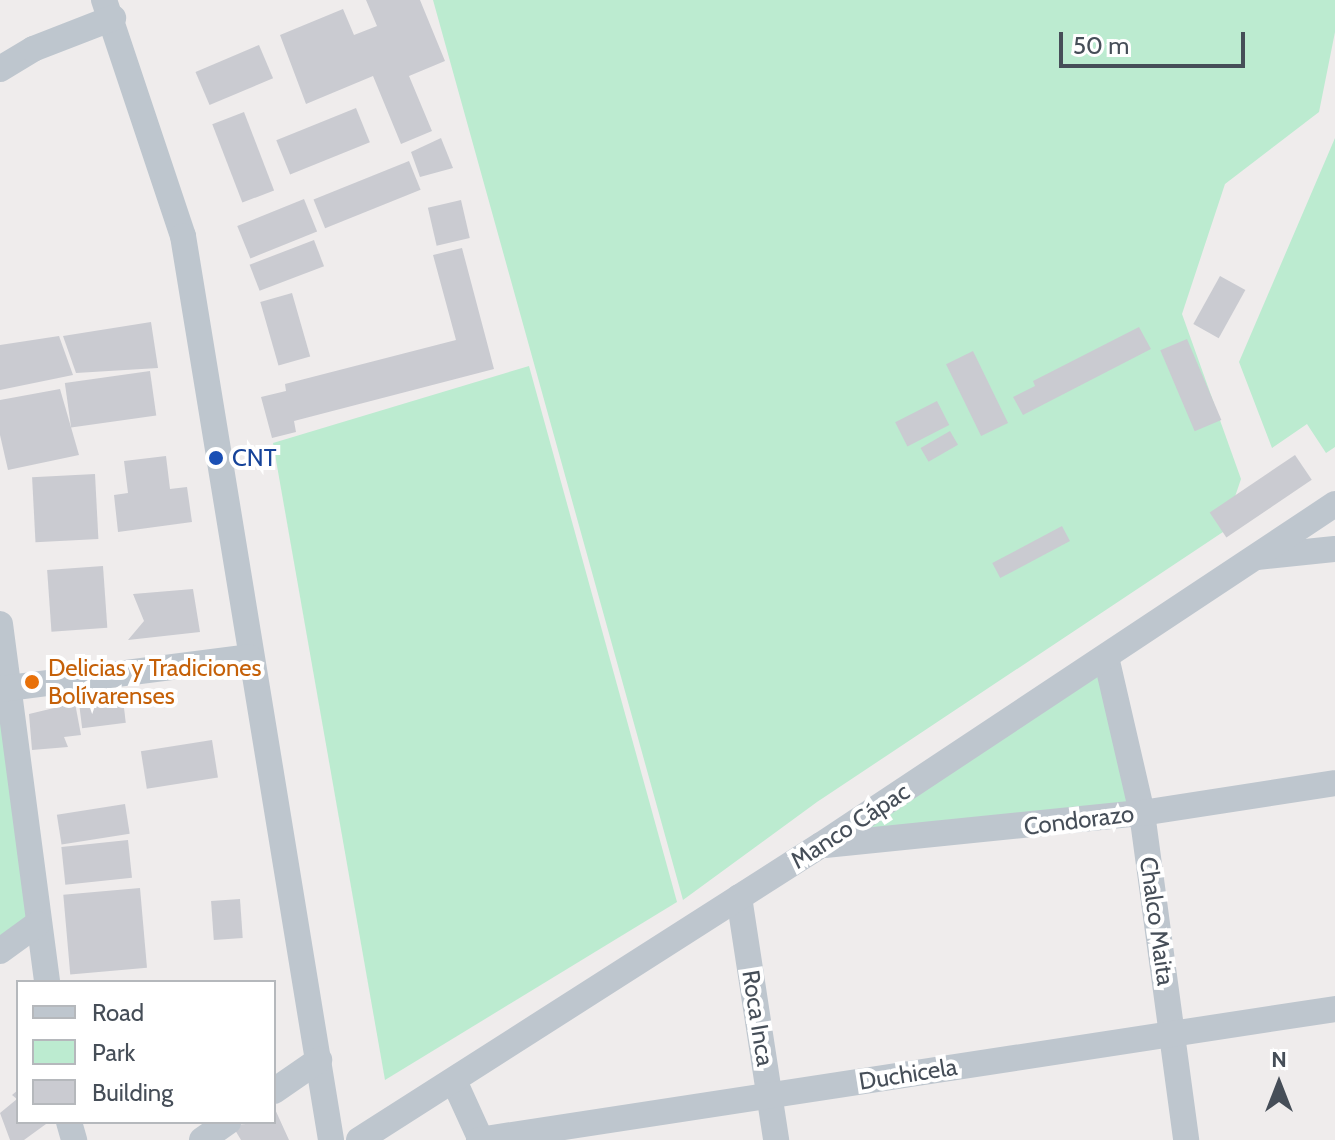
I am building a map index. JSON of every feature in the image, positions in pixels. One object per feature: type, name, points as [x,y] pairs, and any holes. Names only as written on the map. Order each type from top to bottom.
[{"type":"street","points":[[0,69],[108,9],[183,236],[249,657],[331,1140]]},
{"type":"street","name":"Manco Cápac","points":[[359,1140],[455,1083],[821,845],[1106,657],[1249,558],[1335,504]]},
{"type":"street","points":[[1249,558],[1335,549]]},
{"type":"street","points":[[0,624],[5,687],[47,980]]},
{"type":"street","points":[[5,687],[249,657]]},
{"type":"street","name":"Chalco Maita","points":[[1106,657],[1142,813],[1186,1140]]},
{"type":"street","name":"Condorazo","points":[[821,845],[1142,813],[1335,783]]},
{"type":"street","name":"Roca Inca","points":[[739,897],[776,1140]]},
{"type":"street","points":[[0,951],[37,924]]},
{"type":"street","name":"Duchicela","points":[[455,1083],[480,1140],[1335,1009]]},
{"type":"street","points":[[276,1090],[319,1060]]},
{"type":"street","points":[[202,1140],[225,1124]]},
{"type":"green space","points":[[433,0],[1335,0],[1335,32],[1319,112],[1225,184],[1182,314],[1241,479],[1223,532],[817,802],[683,900]]},
{"type":"green space","points":[[1335,138],[1335,447],[1326,453],[1307,424],[1272,448],[1239,362]]},
{"type":"green space","points":[[529,366],[677,902],[385,1080],[273,443]]},
{"type":"green space","points":[[1101,666],[1133,807],[847,838]]},
{"type":"green space","points":[[0,716],[28,918],[0,938]]},
{"type":"building","points":[[366,0],[420,0],[445,61],[409,76],[432,131],[401,144],[373,76],[306,104],[280,35],[343,9],[354,35],[377,26]]},
{"type":"building","points":[[259,45],[273,78],[210,105],[195,72]]},
{"type":"building","points":[[356,108],[370,142],[290,175],[276,140]]},
{"type":"building","points":[[244,112],[274,190],[242,203],[212,124]]},
{"type":"building","points":[[441,138],[453,168],[420,177],[411,152]]},
{"type":"building","points":[[409,161],[421,190],[325,228],[314,200]]},
{"type":"building","points":[[304,199],[317,231],[250,258],[237,226]]},
{"type":"building","points":[[461,200],[470,238],[437,246],[428,208]]},
{"type":"building","points":[[314,240],[324,266],[260,291],[250,265]]},
{"type":"building","points":[[462,248],[494,369],[294,421],[296,432],[272,438],[261,397],[286,391],[285,384],[456,340],[433,255]]},
{"type":"building","points":[[1220,276],[1245,290],[1219,338],[1193,324]]},
{"type":"building","points":[[292,293],[310,356],[278,366],[260,302]]},
{"type":"building","points":[[151,322],[158,368],[76,373],[63,336]]},
{"type":"building","points":[[1139,327],[1151,349],[1023,415],[1013,397],[1035,386],[1033,381]]},
{"type":"building","points":[[59,336],[73,375],[0,390],[0,345]]},
{"type":"building","points":[[1187,339],[1221,420],[1195,431],[1160,350]]},
{"type":"building","points":[[973,351],[1008,423],[981,436],[946,364]]},
{"type":"building","points":[[150,371],[156,416],[71,428],[65,383]]},
{"type":"building","points":[[60,389],[79,455],[8,470],[0,435],[0,400]]},
{"type":"building","points":[[937,401],[949,425],[907,446],[895,422]]},
{"type":"building","points":[[950,431],[958,445],[929,462],[921,448]]},
{"type":"building","points":[[1295,455],[1312,480],[1226,537],[1210,513]]},
{"type":"building","points":[[166,456],[170,489],[187,487],[192,522],[118,532],[114,495],[128,493],[124,461]]},
{"type":"building","points":[[95,474],[98,539],[35,542],[32,477]]},
{"type":"building","points":[[1062,526],[1070,541],[1000,578],[992,563]]},
{"type":"building","points":[[103,566],[107,628],[51,632],[47,570]]},
{"type":"building","points":[[193,589],[200,632],[128,640],[144,621],[133,594]]},
{"type":"building","points":[[123,700],[126,723],[82,728],[79,705]]},
{"type":"building","points":[[75,703],[81,735],[64,737],[68,747],[32,750],[29,714]]},
{"type":"building","points":[[212,740],[218,778],[147,789],[141,751]]},
{"type":"building","points":[[125,804],[130,834],[62,844],[57,815]]},
{"type":"building","points":[[128,840],[132,878],[65,885],[61,847]]},
{"type":"building","points":[[140,888],[147,968],[70,974],[63,895]]},
{"type":"building","points":[[240,899],[243,938],[214,940],[211,901]]},
{"type":"building","points":[[16,1100],[16,1124],[46,1124],[24,1140],[10,1140],[0,1113]]},
{"type":"building","points":[[276,1111],[289,1140],[241,1140],[232,1125],[276,1124]]},
{"type":"place","name":"CNT","points":[[216,458]]},
{"type":"place","name":"Delicias y Tradiciones Bolívarenses","points":[[32,682]]}]
